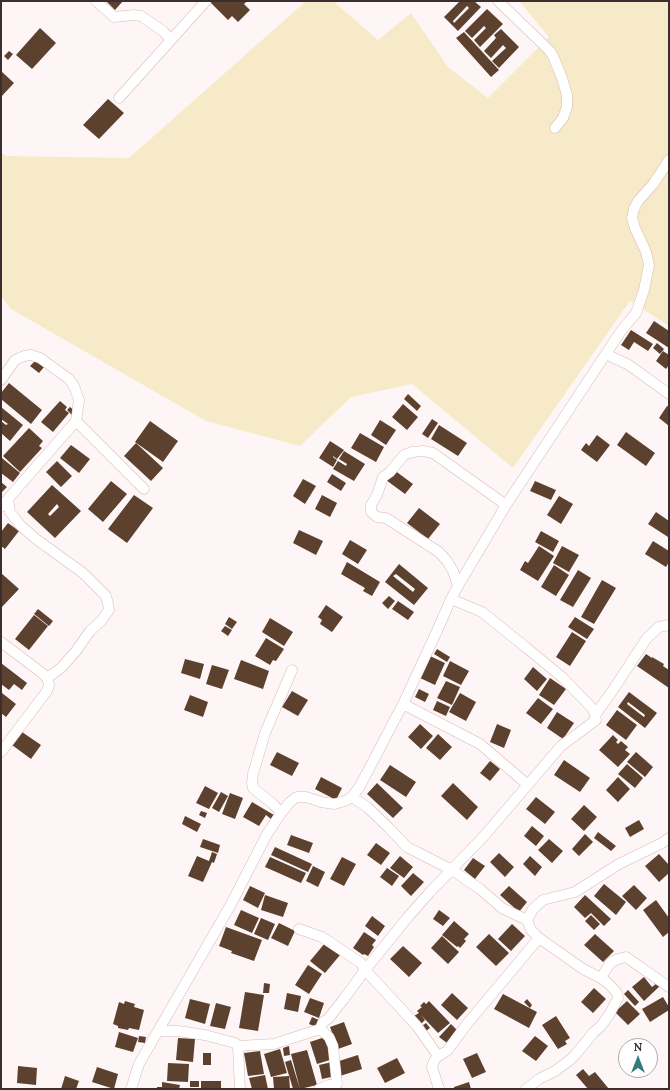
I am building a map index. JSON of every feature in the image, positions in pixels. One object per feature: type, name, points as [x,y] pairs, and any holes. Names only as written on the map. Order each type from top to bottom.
[{"type":"street","points":[[96,1],[114,18],[134,14],[141,16],[163,31],[171,40]]},
{"type":"street","points":[[119,98],[206,1]]},
{"type":"street","points":[[498,1],[549,50],[553,56],[567,95],[565,114],[555,128]]},
{"type":"street","points":[[131,1089],[139,1064],[230,906],[266,836],[281,813],[296,797],[306,797],[321,802],[334,804],[346,801],[352,797],[360,786],[403,704],[458,586],[506,505],[621,331],[636,313],[644,290],[649,265],[646,252],[632,218],[638,201],[654,183],[669,160]]},
{"type":"street","points":[[606,354],[629,365],[669,394]]},
{"type":"street","points":[[1,380],[15,360],[31,355],[40,358],[68,379],[74,386],[79,400],[76,421],[1,507]]},
{"type":"street","points":[[76,421],[144,489]]},
{"type":"street","points":[[458,586],[453,571],[447,560],[439,552],[386,518],[377,517],[371,512],[371,505],[377,495],[383,477],[390,472],[404,456],[412,452],[423,451],[433,453],[506,505]]},
{"type":"street","points":[[8,499],[10,512],[20,525],[36,539],[83,573],[106,596],[108,604],[109,610],[101,621],[90,631],[76,651],[61,668],[47,678]]},
{"type":"street","points":[[451,599],[482,612],[528,648],[562,677],[593,709],[596,715]]},
{"type":"street","points":[[158,1032],[178,1031],[205,1035],[235,1043],[238,1046],[274,1044],[320,1030],[324,1022],[343,1000],[365,970],[430,892],[484,836],[562,746],[596,720],[596,715],[647,638],[659,627],[669,625]]},
{"type":"street","points":[[1,642],[42,673],[47,678],[49,685],[47,691],[1,752]]},
{"type":"street","points":[[281,813],[273,804],[253,788],[252,783],[253,774],[266,733],[292,670]]},
{"type":"street","points":[[403,704],[480,744],[528,785]]},
{"type":"street","points":[[352,797],[366,807],[407,847],[452,870],[480,889],[502,908],[528,920]]},
{"type":"street","points":[[526,1089],[570,1060],[601,1026],[618,998],[618,993],[609,984],[582,968],[531,930],[528,920],[533,909],[543,900],[575,892],[619,864],[662,843],[669,838]]},
{"type":"street","points":[[298,929],[322,937],[361,963],[365,970],[417,1026],[438,1056]]},
{"type":"street","points":[[439,1089],[432,1067],[434,1061],[438,1056],[446,1051],[540,938]]},
{"type":"street","points":[[601,978],[610,963],[626,957],[669,987]]},
{"type":"street","points":[[319,1089],[337,1084],[333,1046],[329,1037],[320,1030]]},
{"type":"street","points":[[238,1046],[240,1089]]},
{"type":"shaded area","points":[[306,1],[333,1],[378,40],[411,13],[448,67],[488,98],[549,37],[519,1],[669,1],[669,326],[630,301],[513,468],[412,384],[351,397],[300,446],[206,421],[11,309],[1,296],[1,152],[6,156],[129,158]]},
{"type":"building","points":[[106,1],[123,1],[115,10]]},
{"type":"building","points":[[209,1],[247,1],[244,4],[250,10],[238,22],[232,16],[228,20]]},
{"type":"building","points":[[460,1],[474,1],[481,7],[458,31],[444,17]],"holes":[[[467,6],[469,8],[454,23],[453,21]]]},
{"type":"building","points":[[487,9],[503,24],[480,47],[474,40],[486,28],[484,26],[472,38],[465,31]]},
{"type":"building","points":[[40,28],[56,43],[32,69],[16,55]]},
{"type":"building","points":[[501,29],[519,47],[499,68],[492,61],[506,48],[503,45],[491,58],[484,51],[496,38],[494,35]]},
{"type":"building","points":[[464,32],[499,70],[491,77],[456,38]]},
{"type":"building","points":[[9,51],[13,54],[8,60],[4,56]]},
{"type":"building","points":[[1,71],[14,83],[1,97],[2,82]]},
{"type":"building","points":[[108,99],[124,113],[99,139],[83,125]]},
{"type":"building","points":[[654,321],[669,331],[669,348],[646,333]]},
{"type":"building","points":[[631,330],[653,344],[648,351],[634,342],[629,350],[621,345]]},
{"type":"building","points":[[657,343],[664,349],[660,354],[653,348]]},
{"type":"building","points":[[663,351],[669,355],[669,365],[666,369],[656,361]]},
{"type":"building","points":[[36,360],[44,367],[39,373],[30,366]]},
{"type":"building","points":[[9,383],[42,410],[31,424],[1,399],[1,393]]},
{"type":"building","points":[[408,394],[421,406],[417,411],[404,399]]},
{"type":"building","points":[[60,401],[67,407],[65,410],[69,413],[53,432],[41,422]]},
{"type":"building","points":[[403,404],[418,417],[407,430],[392,417]]},
{"type":"building","points":[[667,406],[669,407],[669,426],[659,418]]},
{"type":"building","points":[[1,407],[23,425],[10,441],[1,433],[1,421],[6,425],[8,424],[1,419]]},
{"type":"building","points":[[70,407],[75,411],[72,415],[67,410]]},
{"type":"building","points":[[432,419],[438,423],[428,438],[422,434]]},
{"type":"building","points":[[380,420],[396,430],[386,445],[371,435]]},
{"type":"building","points":[[150,421],[178,441],[163,462],[135,442]]},
{"type":"building","points":[[439,425],[467,443],[458,456],[431,439]]},
{"type":"building","points":[[29,428],[43,441],[39,446],[42,448],[20,472],[3,456]]},
{"type":"building","points":[[626,432],[655,453],[646,466],[617,445]]},
{"type":"building","points":[[360,433],[384,447],[376,462],[351,448]]},
{"type":"building","points":[[597,435],[610,445],[597,462],[581,450],[586,443],[589,446]]},
{"type":"building","points":[[330,441],[344,450],[337,459],[333,456],[337,460],[333,467],[319,458]]},
{"type":"building","points":[[136,443],[163,468],[151,481],[124,456]]},
{"type":"building","points":[[71,445],[90,459],[79,473],[60,458]]},
{"type":"building","points":[[344,451],[365,464],[354,481],[333,469],[338,461],[346,466],[347,464],[339,459]]},
{"type":"building","points":[[1,458],[20,473],[13,482],[1,473]]},
{"type":"building","points":[[57,461],[72,476],[61,487],[46,472]]},
{"type":"building","points":[[394,470],[413,484],[405,494],[386,480]]},
{"type":"building","points":[[332,474],[346,483],[341,491],[327,482]]},
{"type":"building","points":[[303,479],[316,486],[305,504],[293,496]]},
{"type":"building","points":[[111,481],[127,494],[103,522],[88,509]]},
{"type":"building","points":[[535,481],[556,490],[551,500],[530,491]]},
{"type":"building","points":[[1,482],[7,487],[1,493]]},
{"type":"building","points":[[52,485],[81,511],[55,538],[27,512]],"holes":[[[57,504],[59,507],[50,516],[48,514]]]},
{"type":"building","points":[[134,495],[153,508],[127,543],[108,529]]},
{"type":"building","points":[[322,495],[337,503],[330,517],[315,509]]},
{"type":"building","points":[[559,496],[573,504],[561,524],[547,515]]},
{"type":"building","points":[[419,508],[440,524],[428,539],[407,523]]},
{"type":"building","points":[[656,512],[669,521],[668,537],[648,524]]},
{"type":"building","points":[[8,523],[19,531],[5,549],[1,546],[1,532]]},
{"type":"building","points":[[299,530],[323,541],[316,555],[293,543]]},
{"type":"building","points":[[541,531],[559,541],[553,552],[535,542]]},
{"type":"building","points":[[350,540],[367,550],[358,564],[342,554]]},
{"type":"building","points":[[653,541],[669,551],[669,562],[666,567],[645,554]]},
{"type":"building","points":[[539,546],[554,556],[538,581],[520,570],[525,561],[528,563]]},
{"type":"building","points":[[562,546],[579,555],[569,572],[553,563]]},
{"type":"building","points":[[347,562],[380,582],[372,596],[363,591],[365,588],[341,574]]},
{"type":"building","points":[[399,564],[428,588],[414,605],[385,582]],"holes":[[[396,574],[415,589],[413,592],[393,576]]]},
{"type":"building","points":[[554,565],[569,575],[556,596],[541,587]]},
{"type":"building","points":[[578,570],[591,578],[573,607],[560,600]]},
{"type":"building","points":[[1,573],[19,589],[1,608]]},
{"type":"building","points":[[602,580],[616,588],[594,624],[581,617]]},
{"type":"building","points":[[389,596],[395,601],[388,609],[382,603]]},
{"type":"building","points":[[398,601],[414,612],[408,620],[392,609]]},
{"type":"building","points":[[326,605],[343,617],[332,632],[320,624],[322,620],[318,617]]},
{"type":"building","points":[[38,609],[53,621],[49,626],[34,614]]},
{"type":"building","points":[[34,615],[48,626],[29,650],[15,639]]},
{"type":"building","points":[[229,617],[237,622],[232,629],[225,624]]},
{"type":"building","points":[[575,617],[594,629],[587,639],[568,627]]},
{"type":"building","points":[[270,618],[293,632],[284,646],[262,632]]},
{"type":"building","points":[[225,626],[232,630],[228,636],[221,631]]},
{"type":"building","points":[[572,632],[586,641],[570,666],[556,657]]},
{"type":"building","points":[[266,638],[284,649],[276,661],[273,660],[270,665],[255,656]]},
{"type":"building","points":[[437,649],[450,657],[447,662],[434,654]]},
{"type":"building","points":[[646,654],[664,664],[663,666],[669,670],[669,688],[637,666]]},
{"type":"building","points":[[430,656],[445,663],[435,685],[420,678]]},
{"type":"building","points":[[185,659],[204,664],[200,679],[181,673]]},
{"type":"building","points":[[241,660],[269,671],[263,689],[234,679]]},
{"type":"building","points":[[450,661],[469,671],[461,685],[443,676]]},
{"type":"building","points":[[1,663],[27,683],[22,690],[14,684],[9,690],[1,684]]},
{"type":"building","points":[[212,665],[229,670],[222,689],[206,684]]},
{"type":"building","points":[[533,667],[547,679],[537,691],[524,679]]},
{"type":"building","points":[[550,678],[566,689],[554,705],[539,695]]},
{"type":"building","points":[[446,681],[460,687],[452,705],[437,698]]},
{"type":"building","points":[[419,689],[429,694],[425,702],[415,697]]},
{"type":"building","points":[[292,691],[308,700],[298,716],[282,707]]},
{"type":"building","points":[[629,692],[657,713],[645,728],[618,707]],"holes":[[[628,702],[645,715],[644,717],[627,704]]]},
{"type":"building","points":[[2,693],[16,704],[6,717],[1,713]]},
{"type":"building","points":[[460,693],[476,702],[466,721],[449,712]]},
{"type":"building","points":[[190,695],[208,702],[203,717],[184,710]]},
{"type":"building","points":[[538,698],[553,709],[541,724],[526,713]]},
{"type":"building","points":[[437,701],[450,707],[446,716],[433,710]]},
{"type":"building","points":[[617,710],[637,725],[626,740],[606,725]]},
{"type":"building","points":[[557,712],[574,723],[563,739],[547,728]]},
{"type":"building","points":[[420,724],[433,736],[421,749],[408,737]]},
{"type":"building","points":[[497,724],[511,730],[504,748],[490,742]]},
{"type":"building","points":[[22,732],[41,745],[31,759],[12,745]]},
{"type":"building","points":[[438,734],[452,747],[440,760],[426,748]]},
{"type":"building","points":[[613,735],[618,740],[616,742],[618,744],[621,741],[628,747],[625,750],[630,754],[618,767],[599,750]]},
{"type":"building","points":[[277,752],[299,763],[292,776],[270,765]]},
{"type":"building","points":[[636,752],[653,767],[645,777],[627,762]]},
{"type":"building","points":[[564,760],[590,778],[580,792],[554,775]]},
{"type":"building","points":[[490,761],[500,769],[490,781],[480,773]]},
{"type":"building","points":[[627,764],[643,778],[635,788],[618,774]]},
{"type":"building","points":[[390,765],[416,782],[406,797],[380,780]]},
{"type":"building","points":[[321,777],[342,788],[336,800],[315,789]]},
{"type":"building","points":[[618,777],[630,789],[618,802],[606,790]]},
{"type":"building","points":[[377,783],[403,808],[393,818],[367,794]]},
{"type":"building","points":[[453,783],[478,807],[467,820],[441,796]]},
{"type":"building","points":[[205,786],[218,793],[209,809],[196,803]]},
{"type":"building","points":[[221,792],[228,796],[219,812],[212,808]]},
{"type":"building","points":[[230,793],[243,798],[235,819],[222,814]]},
{"type":"building","points":[[536,797],[555,812],[545,824],[526,809]]},
{"type":"building","points":[[252,802],[274,815],[271,819],[266,815],[259,826],[243,817]]},
{"type":"building","points":[[584,805],[597,817],[584,831],[571,819]]},
{"type":"building","points":[[201,811],[207,813],[205,818],[199,815]]},
{"type":"building","points":[[185,816],[201,824],[197,832],[182,824]]},
{"type":"building","points":[[639,820],[644,829],[630,837],[625,828]]},
{"type":"building","points":[[532,826],[544,836],[536,846],[524,836]]},
{"type":"building","points":[[598,832],[616,846],[611,851],[594,838]]},
{"type":"building","points":[[585,834],[593,842],[579,856],[572,849]]},
{"type":"building","points":[[291,835],[313,843],[309,853],[287,845]]},
{"type":"building","points":[[203,839],[220,845],[218,853],[200,847]]},
{"type":"building","points":[[549,839],[563,851],[552,863],[538,850]]},
{"type":"building","points":[[376,843],[390,853],[381,865],[367,855]]},
{"type":"building","points":[[275,847],[312,864],[308,872],[271,855]]},
{"type":"building","points":[[212,852],[217,854],[214,863],[212,862],[203,882],[188,876],[197,856],[209,861]]},
{"type":"building","points":[[499,853],[514,867],[505,877],[490,862]]},
{"type":"building","points":[[659,854],[669,865],[669,873],[659,882],[645,866]]},
{"type":"building","points":[[400,856],[413,867],[404,878],[390,868]]},
{"type":"building","points":[[530,856],[542,867],[535,876],[523,864]]},
{"type":"building","points":[[270,857],[306,873],[301,883],[265,867]]},
{"type":"building","points":[[342,857],[356,864],[344,886],[330,879]]},
{"type":"building","points":[[473,858],[485,866],[475,879],[464,870]]},
{"type":"building","points":[[313,866],[325,872],[318,887],[306,881]]},
{"type":"building","points":[[387,868],[399,876],[392,886],[380,877]]},
{"type":"building","points":[[413,873],[424,882],[411,896],[401,886]]},
{"type":"building","points":[[604,884],[626,902],[616,915],[594,896]]},
{"type":"building","points":[[634,885],[647,898],[636,910],[622,896]]},
{"type":"building","points":[[250,886],[265,893],[258,908],[243,900]]},
{"type":"building","points":[[509,886],[527,902],[519,912],[500,895]]},
{"type":"building","points":[[265,895],[288,903],[283,917],[261,910]]},
{"type":"building","points":[[585,895],[611,919],[604,926],[591,913],[585,918],[574,907]]},
{"type":"building","points":[[656,900],[669,918],[669,932],[663,937],[643,910]]},
{"type":"building","points":[[241,910],[259,918],[252,933],[234,925]]},
{"type":"building","points":[[439,910],[450,918],[443,926],[433,919]]},
{"type":"building","points":[[591,915],[600,924],[594,930],[585,921]]},
{"type":"building","points":[[372,916],[385,926],[378,936],[365,926]]},
{"type":"building","points":[[261,918],[275,924],[268,940],[254,934]]},
{"type":"building","points":[[454,921],[469,934],[464,939],[466,941],[460,948],[442,935]]},
{"type":"building","points":[[279,923],[295,931],[288,946],[271,938]]},
{"type":"building","points":[[512,924],[525,936],[511,951],[498,939]]},
{"type":"building","points":[[226,927],[262,940],[254,961],[231,953],[232,951],[219,946]]},
{"type":"building","points":[[364,932],[376,940],[372,945],[374,947],[368,956],[363,955],[353,948]]},
{"type":"building","points":[[489,934],[509,953],[496,966],[476,947]]},
{"type":"building","points":[[595,934],[614,951],[603,962],[584,945]]},
{"type":"building","points":[[442,936],[459,952],[448,964],[431,948]]},
{"type":"building","points":[[325,943],[340,955],[325,973],[310,961]]},
{"type":"building","points":[[403,946],[422,963],[409,977],[390,959]]},
{"type":"building","points":[[308,965],[322,974],[309,994],[295,985]]},
{"type":"building","points":[[644,977],[652,987],[657,983],[660,986],[644,1001],[632,987]]},
{"type":"building","points":[[264,983],[270,984],[269,993],[263,993]]},
{"type":"building","points":[[594,988],[606,999],[593,1013],[581,1002]]},
{"type":"building","points":[[628,990],[639,1002],[635,1006],[624,994]]},
{"type":"building","points":[[245,992],[264,995],[258,1031],[239,1028]]},
{"type":"building","points":[[287,993],[301,996],[298,1012],[284,1009]]},
{"type":"building","points":[[452,993],[468,1008],[457,1020],[441,1005]]},
{"type":"building","points":[[503,994],[537,1012],[529,1028],[494,1009]]},
{"type":"building","points":[[663,997],[669,1007],[669,1010],[650,1022],[642,1009]]},
{"type":"building","points":[[310,998],[324,1003],[319,1018],[304,1012]]},
{"type":"building","points":[[190,999],[210,1004],[205,1024],[185,1018]]},
{"type":"building","points":[[527,999],[532,1005],[530,1008],[524,1002]]},
{"type":"building","points":[[125,1001],[135,1004],[134,1007],[144,1010],[139,1030],[118,1028],[118,1026],[113,1024],[119,1002],[124,1004]]},
{"type":"building","points":[[429,1001],[450,1023],[438,1033],[421,1015],[425,1020],[421,1024],[414,1016],[419,1013],[417,1011],[422,1007],[420,1006],[424,1002],[426,1004]]},
{"type":"building","points":[[627,1001],[640,1014],[628,1025],[615,1012]]},
{"type":"building","points":[[216,1003],[231,1007],[225,1029],[210,1026]]},
{"type":"building","points":[[556,1016],[570,1038],[565,1041],[567,1044],[558,1049],[542,1025]]},
{"type":"building","points":[[312,1017],[319,1020],[316,1027],[309,1024]]},
{"type":"building","points":[[344,1022],[352,1044],[338,1049],[330,1027]]},
{"type":"building","points":[[426,1023],[430,1028],[426,1031],[422,1026]]},
{"type":"building","points":[[451,1024],[458,1031],[447,1043],[439,1037]]},
{"type":"building","points":[[119,1032],[138,1038],[133,1052],[115,1047]]},
{"type":"building","points":[[139,1036],[146,1037],[145,1043],[138,1042]]},
{"type":"building","points":[[535,1036],[548,1046],[536,1061],[522,1051]]},
{"type":"building","points":[[325,1037],[333,1059],[317,1064],[310,1042]]},
{"type":"building","points":[[178,1038],[195,1039],[193,1062],[176,1060]]},
{"type":"building","points":[[289,1046],[290,1055],[284,1056],[283,1048]]},
{"type":"building","points":[[280,1049],[287,1073],[271,1077],[264,1054]]},
{"type":"building","points":[[307,1050],[317,1085],[300,1089],[291,1054]]},
{"type":"building","points":[[260,1051],[264,1074],[248,1076],[244,1053]]},
{"type":"building","points":[[203,1053],[211,1053],[211,1065],[203,1065]]},
{"type":"building","points":[[477,1053],[486,1072],[472,1078],[463,1059]]},
{"type":"building","points":[[358,1055],[362,1069],[340,1076],[336,1062]]},
{"type":"building","points":[[397,1058],[405,1073],[385,1083],[377,1068]]},
{"type":"building","points":[[291,1060],[300,1089],[293,1089],[285,1062]]},
{"type":"building","points":[[332,1062],[336,1076],[322,1079],[319,1065]]},
{"type":"building","points":[[168,1063],[189,1064],[188,1082],[167,1081]]},
{"type":"building","points":[[18,1066],[37,1068],[36,1085],[17,1083]]},
{"type":"building","points":[[97,1067],[118,1074],[114,1089],[92,1082]]},
{"type":"building","points":[[583,1069],[589,1076],[595,1072],[609,1089],[588,1089],[576,1075]]},
{"type":"building","points":[[265,1075],[268,1089],[252,1089],[249,1078]]},
{"type":"building","points":[[65,1076],[79,1081],[76,1089],[61,1089]]},
{"type":"building","points":[[289,1076],[290,1089],[274,1089],[273,1077]]},
{"type":"building","points":[[190,1081],[199,1081],[199,1087],[190,1087]]},
{"type":"building","points":[[201,1081],[221,1081],[221,1088],[201,1088]]},
{"type":"building","points":[[162,1082],[180,1085],[179,1089],[157,1089],[157,1087],[162,1087]]},
{"type":"building","points":[[469,1082],[471,1089],[454,1089],[454,1087]]}]
